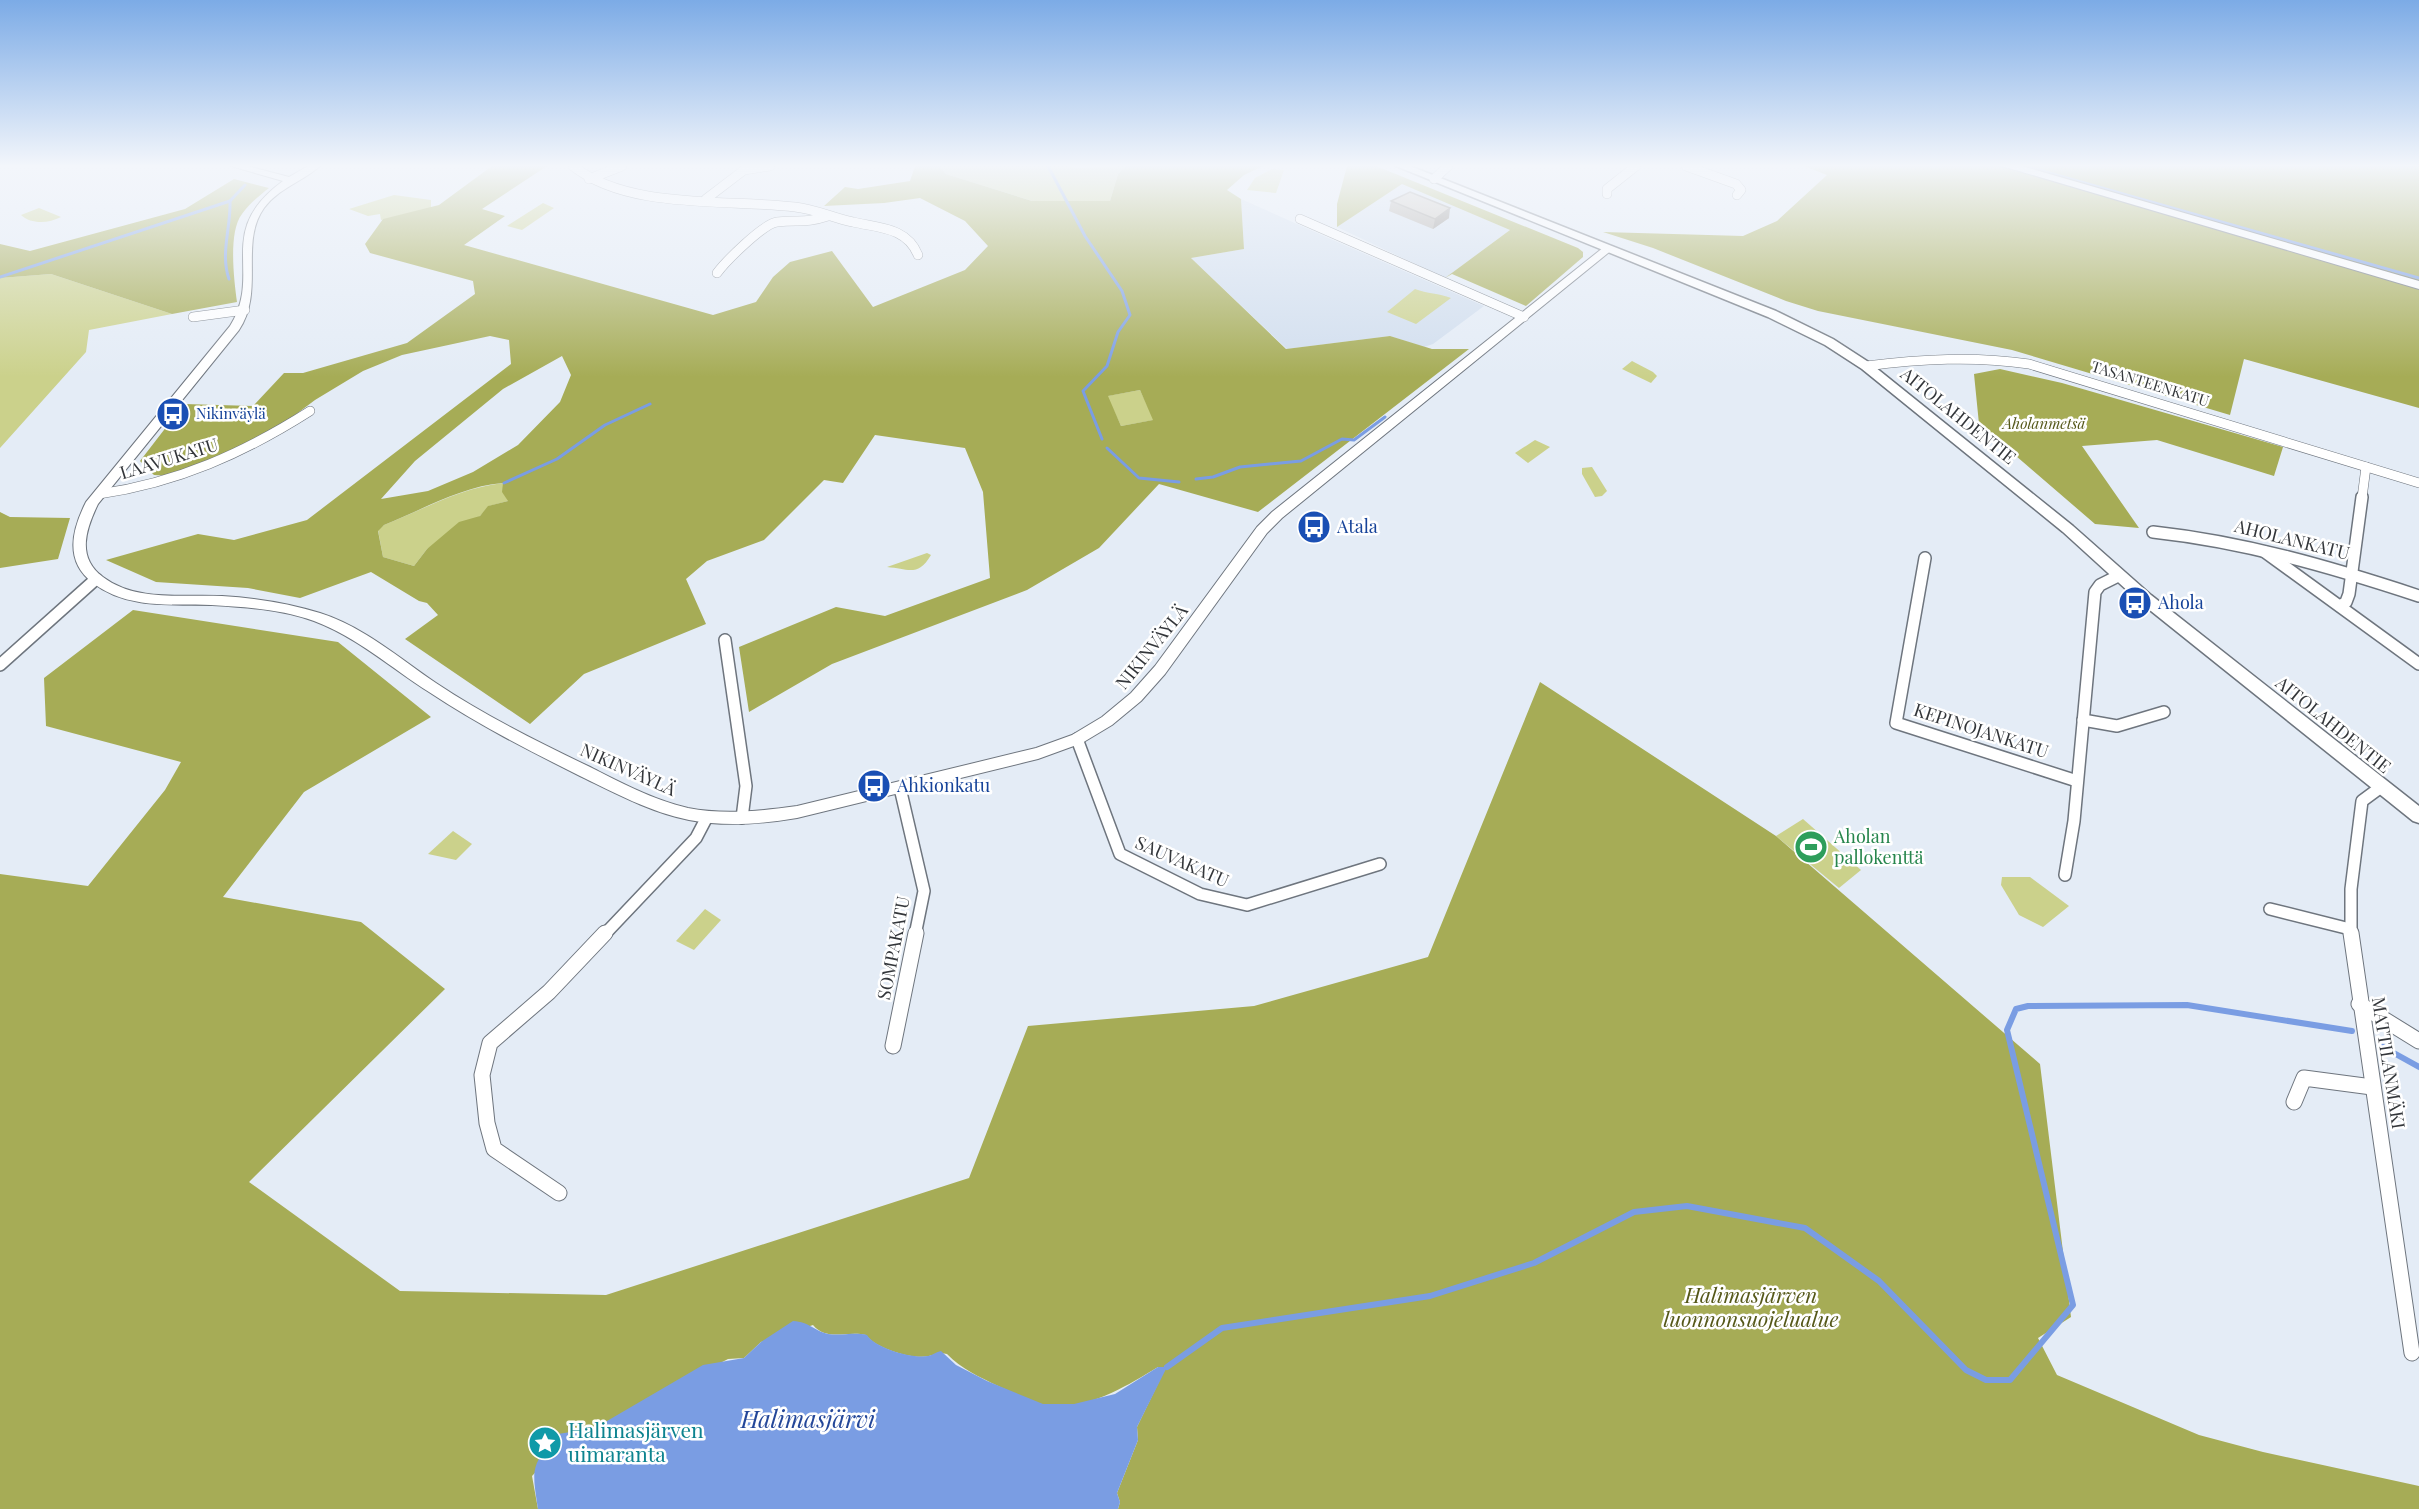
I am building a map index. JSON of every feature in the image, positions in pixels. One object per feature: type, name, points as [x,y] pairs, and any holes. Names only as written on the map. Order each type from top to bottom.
[{"type":"highway","points":[[2251,236],[2419,285]]},
{"type":"main road","name":"AITOLAHDENTIE","points":[[1577,236],[1772,314],[1829,342],[1866,366],[2068,530],[2118,576],[2419,816]]},
{"type":"street","name":"NIKINVÄYLÄ","points":[[250,236],[245,310],[235,328],[99,494],[82,520],[76,546],[81,561],[96,579],[114,590],[139,597],[262,604],[320,618],[350,633],[482,720],[651,803],[674,811],[707,817],[742,818],[797,812],[1017,759],[1077,739],[1118,714],[1145,688],[1259,534],[1277,515],[1608,249]]},
{"type":"street","points":[[717,273],[726,261],[758,236]]},
{"type":"street","points":[[903,236],[917,249],[918,255]]},
{"type":"street","points":[[1340,236],[1524,317]]},
{"type":"street","points":[[193,317],[245,310]]},
{"type":"street","name":"TASANTEENKATU","points":[[1866,366],[1954,357],[1990,358],[2029,364],[2419,483]]},
{"type":"street","name":"LAAVUKATU","points":[[99,494],[150,485],[203,468],[266,440],[310,411]]},
{"type":"street","points":[[2340,606],[2349,594],[2366,466]]},
{"type":"street","name":"AHOLANKATU","points":[[2153,532],[2220,539],[2258,547],[2351,572],[2419,596]]},
{"type":"street","points":[[2258,547],[2419,664]]},
{"type":"street","name":"KEPINOJANKATU","points":[[1925,558],[1896,723],[2077,781]]},
{"type":"street","points":[[2065,875],[2077,781],[2095,592],[2100,585],[2118,576]]},
{"type":"street","points":[[0,665],[96,579]]},
{"type":"street","points":[[725,640],[746,786],[742,818]]},
{"type":"street","points":[[2083,720],[2117,726],[2164,712]]},
{"type":"street","name":"SAUVAKATU","points":[[1077,739],[1120,854],[1197,892],[1239,905],[1259,903],[1380,864]]},
{"type":"street","name":"SOMPAKATU","points":[[893,1046],[924,891],[900,788]]},
{"type":"street","name":"MATTILANMÄKI","points":[[2381,788],[2362,801],[2351,889],[2350,929],[2359,1005],[2412,1353]]},
{"type":"street","points":[[559,1192],[494,1149],[487,1123],[482,1075],[490,1043],[549,992],[696,838],[707,817]]},
{"type":"street","points":[[2270,909],[2350,929]]},
{"type":"street","points":[[2359,1005],[2419,1041]]},
{"type":"street","points":[[2294,1102],[2304,1078],[2372,1087]]},
{"type":"shaded area","points":[[1243,236],[1325,236],[1484,306],[1433,344],[1424,347],[1390,336],[1287,349],[1191,258],[1244,249]]},
{"type":"shaded area","points":[[1357,236],[1501,236],[1445,278]]},
{"type":"green space","points":[[84,236],[234,236],[233,256],[237,302],[172,314],[51,274],[0,278],[0,244],[30,251]]},
{"type":"green space","points":[[370,236],[476,236],[464,245],[713,315],[756,302],[773,277],[790,262],[832,251],[873,307],[965,270],[988,246],[979,236],[1243,236],[1244,249],[1191,258],[1286,349],[1390,336],[1432,349],[1469,349],[1258,512],[1159,484],[1099,548],[1027,590],[832,664],[749,712],[739,647],[836,607],[885,616],[990,578],[983,492],[965,448],[875,435],[843,483],[824,480],[764,540],[707,561],[686,579],[706,624],[584,674],[530,724],[405,639],[438,615],[427,603],[419,601],[371,572],[300,598],[248,588],[156,582],[106,560],[198,534],[234,540],[307,520],[511,364],[509,340],[490,336],[402,355],[363,371],[315,400],[275,430],[218,461],[171,476],[154,475],[140,461],[184,404],[253,406],[284,373],[303,373],[407,343],[475,294],[473,281],[370,253],[365,244]],"holes":[[[562,356],[571,375],[560,402],[518,445],[473,472],[428,491],[381,499],[415,461],[503,389]],[[1140,390],[1153,420],[1121,426],[1108,396]],[[503,483],[502,492],[508,501],[488,506],[480,516],[459,522],[427,549],[414,566],[383,557],[378,531],[384,525],[457,494]]]},
{"type":"green space","points":[[1501,236],[1549,236],[1583,252],[1583,257],[1526,306],[1452,274],[1445,278]]},
{"type":"green space","points":[[1617,236],[2419,236],[2419,408],[2244,359],[2230,415],[2012,350],[1818,311],[1786,301],[1653,248]]},
{"type":"green space","points":[[51,274],[172,314],[89,330],[86,352],[0,448],[0,278]]},
{"type":"green space","points":[[1415,289],[1451,298],[1416,324],[1387,312]]},
{"type":"green space","points":[[1632,361],[1657,376],[1651,383],[1622,369]]},
{"type":"green space","name":"Aholanmetsä","points":[[2000,369],[2062,383],[2283,447],[2274,476],[2157,440],[2082,446],[2139,528],[2095,524],[1979,424],[1974,374]]},
{"type":"green space","points":[[1140,390],[1154,420],[1121,426],[1107,396]]},
{"type":"green space","points":[[1535,440],[1550,447],[1528,463],[1515,453]]},
{"type":"green space","points":[[1592,467],[1607,491],[1602,496],[1595,497],[1582,474],[1582,468]]},
{"type":"green space","points":[[504,483],[508,501],[489,506],[480,516],[427,549],[414,566],[383,557],[378,530],[384,525],[458,494]]},
{"type":"green space","points":[[0,512],[10,517],[70,518],[58,559],[0,568]]},
{"type":"green space","points":[[927,553],[931,555],[917,569],[887,567]]},
{"type":"green space","name":"Halimasjärven luonnonsuojelualue","points":[[133,610],[338,642],[431,717],[304,792],[223,897],[361,922],[445,989],[249,1182],[400,1291],[606,1295],[969,1178],[1028,1026],[1254,1006],[1428,957],[1540,682],[1776,836],[2040,1064],[2071,1317],[2038,1338],[2057,1375],[2199,1435],[2263,1452],[2419,1486],[2419,1509],[1118,1509],[1120,1502],[1117,1493],[1138,1440],[1137,1427],[1166,1367],[1158,1367],[1132,1383],[1102,1397],[1072,1405],[1056,1406],[1035,1402],[998,1386],[965,1368],[947,1354],[922,1357],[904,1355],[877,1344],[866,1335],[825,1333],[813,1325],[761,1342],[744,1358],[728,1359],[595,1428],[576,1430],[532,1476],[538,1509],[0,1509],[0,874],[88,886],[165,790],[181,762],[46,726],[44,678]]},
{"type":"green space","name":"Aholan pallokenttä","points":[[1803,819],[1861,870],[1839,888],[1776,836]]},
{"type":"green space","points":[[453,831],[472,844],[456,860],[428,854]]},
{"type":"green space","points":[[2002,877],[2030,877],[2069,906],[2043,927],[2019,915],[2001,885]]},
{"type":"green space","points":[[705,909],[721,920],[694,950],[676,941]]},
{"type":"water","name":"Halimasjärvi","points":[[793,1321],[804,1323],[828,1334],[867,1335],[871,1340],[886,1348],[913,1356],[928,1356],[941,1351],[956,1365],[987,1381],[1043,1404],[1074,1404],[1115,1394],[1158,1367],[1167,1367],[1137,1427],[1138,1440],[1117,1493],[1120,1502],[1118,1509],[538,1509],[535,1468],[542,1454],[558,1434],[595,1428],[703,1365],[744,1358],[761,1342]]},
{"type":"waterway","points":[[0,277],[123,236]]},
{"type":"waterway","points":[[227,236],[226,269],[229,279]]},
{"type":"waterway","points":[[1085,236],[1122,291],[1130,315],[1118,332],[1107,366],[1083,391],[1102,439]]},
{"type":"waterway","points":[[2273,236],[2419,278]]},
{"type":"waterway","points":[[504,483],[557,459],[605,425],[650,404]]},
{"type":"waterway","points":[[1196,479],[1213,477],[1240,467],[1301,461],[1342,439],[1354,440],[1385,417]]},
{"type":"waterway","points":[[1107,448],[1139,478],[1179,482]]},
{"type":"waterway","points":[[1167,1367],[1222,1328],[1430,1296],[1534,1263],[1634,1212],[1687,1206],[1805,1228],[1879,1281],[1966,1370],[1986,1380],[2010,1380],[2073,1305],[2007,1030],[2016,1009],[2028,1006],[2187,1005],[2352,1031]]},
{"type":"waterway","points":[[2383,1047],[2419,1067]]},
{"type":"place","name":"Nikinväylä","points":[[173,414]]},
{"type":"place","name":"Atala","points":[[1314,527]]},
{"type":"place","name":"Ahola","points":[[2135,603]]},
{"type":"place","name":"Ahkionkatu","points":[[874,786]]},
{"type":"place","name":"Aholan pallokenttä","points":[[1811,847]]},
{"type":"place","name":"Halimasjärven uimaranta","points":[[545,1443]]}]
